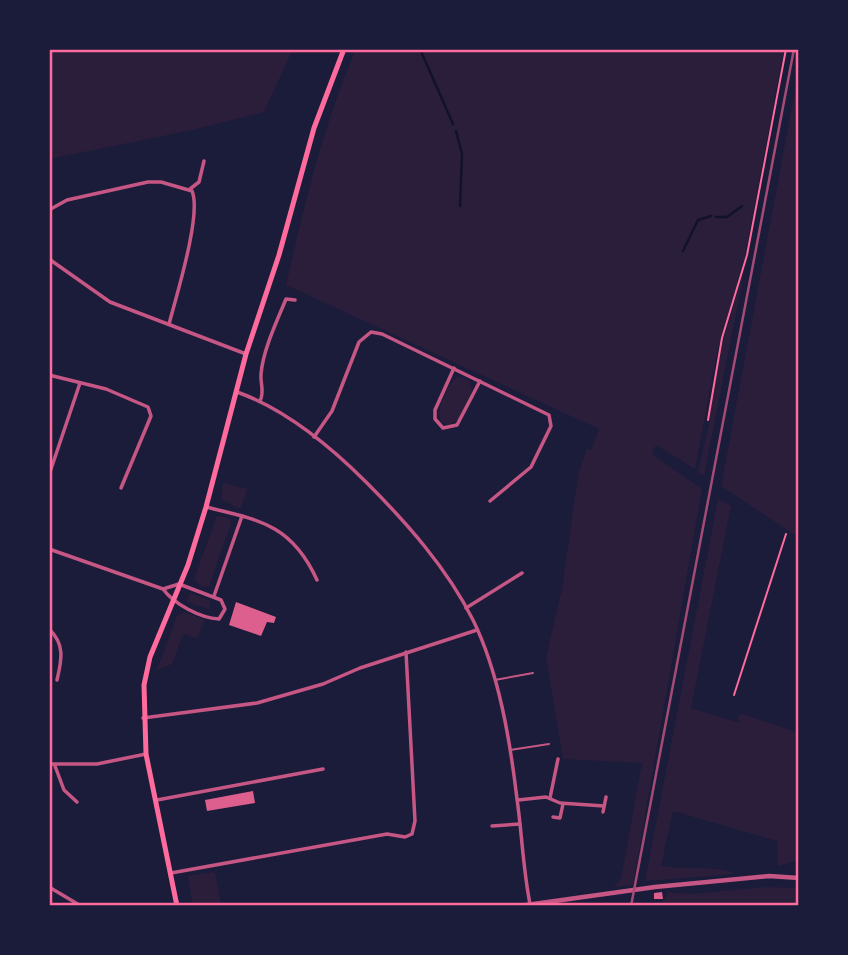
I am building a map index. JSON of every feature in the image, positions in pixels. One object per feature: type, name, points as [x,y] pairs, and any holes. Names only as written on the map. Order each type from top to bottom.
[{"type":"main road","points":[[177,906],[146,754],[143,718],[150,657],[206,507],[235,391],[279,255],[314,128],[344,49]]},
{"type":"street","points":[[49,210],[67,200],[148,182],[190,189],[199,182],[204,162]]},
{"type":"street","points":[[169,324],[192,227],[194,196],[190,189]]},
{"type":"street","points":[[49,259],[110,302],[246,354]]},
{"type":"street","points":[[260,401],[263,393],[262,369],[279,317],[286,299],[295,300]]},
{"type":"street","points":[[314,437],[332,411],[357,345],[367,334],[382,334],[545,412],[551,422],[529,470],[490,501]]},
{"type":"street","points":[[454,368],[434,414],[443,428],[453,428],[461,421],[480,381]]},
{"type":"street","points":[[49,375],[106,389],[148,407],[148,425],[121,488]]},
{"type":"street","points":[[49,475],[80,383]]},
{"type":"street","points":[[235,391],[260,401],[314,437],[360,476],[396,514],[435,562],[466,608],[477,630],[494,680],[518,800],[530,904]]},
{"type":"street","points":[[206,507],[269,524],[288,536],[306,557],[317,580]]},
{"type":"street","points":[[214,596],[242,516]]},
{"type":"street","points":[[49,549],[163,589],[172,601],[219,619],[225,604],[214,596],[179,584],[163,589]]},
{"type":"street","points":[[466,608],[522,573]]},
{"type":"street","points":[[49,629],[61,643],[63,658],[57,680]]},
{"type":"street","points":[[143,718],[257,703],[324,684],[406,652],[477,630]]},
{"type":"street","points":[[170,873],[387,834],[405,837],[412,834],[415,821],[406,652]]},
{"type":"street","points":[[49,764],[97,764],[146,754]]},
{"type":"street","points":[[550,799],[558,759]]},
{"type":"street","points":[[55,766],[64,790],[77,802]]},
{"type":"street","points":[[157,800],[323,769]]},
{"type":"street","points":[[603,813],[606,797]]},
{"type":"street","points":[[518,800],[550,799],[562,804],[604,806]]},
{"type":"street","points":[[554,817],[560,818],[562,804]]},
{"type":"street","points":[[492,826],[520,824]]},
{"type":"street","points":[[519,906],[548,904],[651,887],[769,876],[799,878]]},
{"type":"street","points":[[49,887],[81,906]]},
{"type":"lane","points":[[494,680],[533,673]]},
{"type":"lane","points":[[509,750],[549,744]]},
{"type":"path","points":[[708,420],[722,338],[747,255],[786,49]]},
{"type":"path","points":[[734,695],[786,534]]},
{"type":"shaded area","points":[[49,49],[293,49],[264,112],[188,131],[49,159]]},
{"type":"shaded area","points":[[356,49],[784,49],[745,255],[718,348],[695,469],[656,445],[652,454],[702,489],[633,885],[613,887],[621,879],[642,763],[563,759],[546,657],[562,589],[578,475],[587,449],[591,450],[599,429],[286,285],[324,136]]},
{"type":"shaded area","points":[[799,69],[799,538],[721,486]]},
{"type":"shaded area","points":[[770,141],[748,256],[746,263]]},
{"type":"shaded area","points":[[746,263],[704,476],[698,472],[710,420],[708,409],[724,338]]},
{"type":"shaded area","points":[[457,377],[469,380],[472,391],[458,420],[448,425],[441,422],[441,404],[446,391]]},
{"type":"shaded area","points":[[223,483],[248,489],[240,509],[221,499]]},
{"type":"shaded area","points":[[718,499],[731,506],[691,708],[740,723],[737,717],[743,714],[799,733],[799,860],[778,866],[777,841],[673,811],[661,866],[722,870],[735,874],[645,881]]},
{"type":"shaded area","points":[[217,516],[229,518],[231,523],[209,586],[202,587],[194,579]]},
{"type":"shaded area","points":[[190,593],[210,601],[210,609],[186,602]]},
{"type":"shaded area","points":[[185,612],[205,620],[197,638],[183,634],[172,664],[157,670],[177,616]]},
{"type":"shaded area","points":[[215,872],[221,906],[193,906],[188,876]]},
{"type":"shaded area","points":[[766,887],[799,888],[799,906],[661,906],[668,892],[690,894]]},
{"type":"building","points":[[236,602],[276,617],[274,623],[267,622],[261,636],[229,625]]},
{"type":"building","points":[[253,791],[255,803],[207,811],[205,800]]},
{"type":"building","points":[[662,892],[663,899],[654,899],[654,893]]},
{"type":"waterway","points":[[420,49],[453,124]]},
{"type":"waterway","points":[[456,131],[462,154],[460,206]]},
{"type":"waterway","points":[[716,217],[727,217],[742,206]]},
{"type":"waterway","points":[[683,251],[698,220],[711,216]]},
{"type":"railway","points":[[631,906],[794,49]]}]
